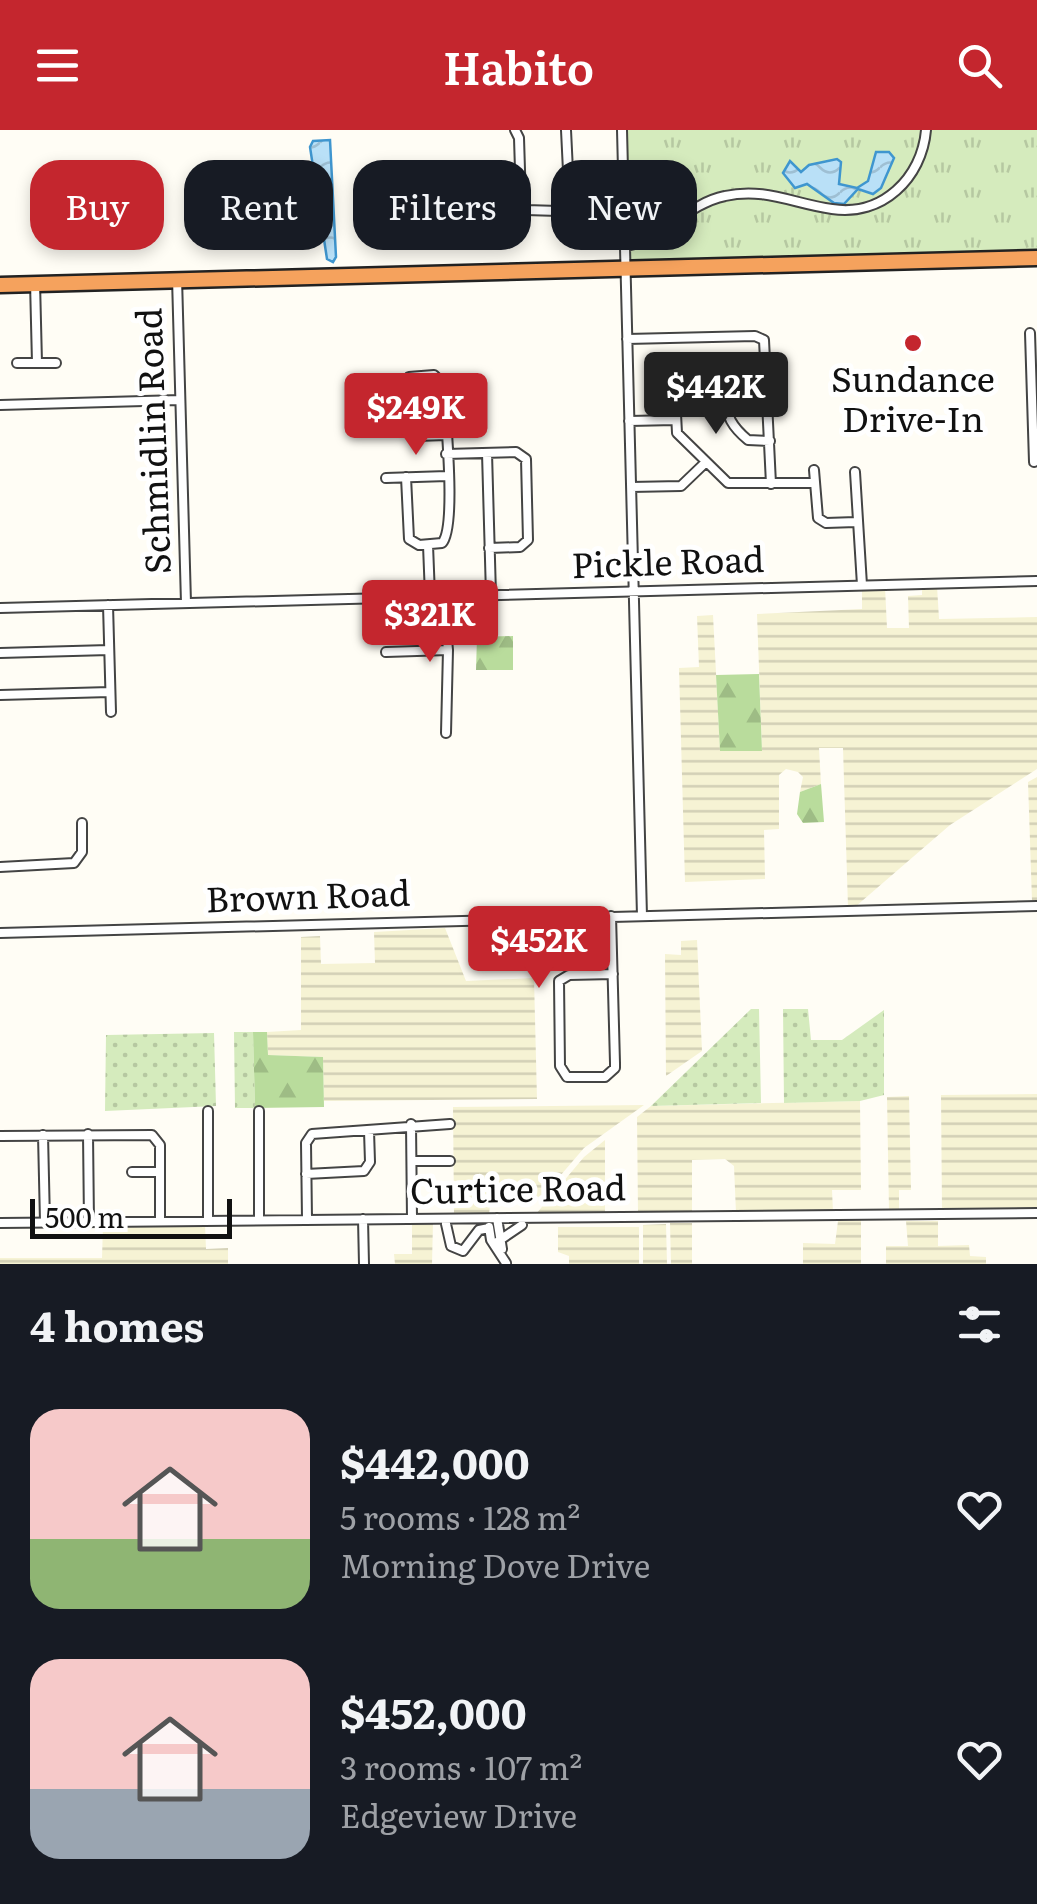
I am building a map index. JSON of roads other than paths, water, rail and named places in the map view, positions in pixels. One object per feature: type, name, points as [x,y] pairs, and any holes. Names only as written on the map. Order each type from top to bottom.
[{"type":"highway","points":[[0,283],[1037,258]]},
{"type":"street","points":[[514,130],[523,207],[532,212],[551,212]]},
{"type":"street","points":[[566,130],[567,160]]},
{"type":"street","points":[[622,130],[623,160]]},
{"type":"street","points":[[697,207],[726,196],[772,194],[836,210],[872,205],[893,194],[912,175],[922,154],[926,130]]},
{"type":"street","points":[[624,250],[642,916]]},
{"type":"street","name":"Schmidlin Road","points":[[177,278],[186,603]]},
{"type":"street","points":[[26,282],[37,363]]},
{"type":"street","points":[[1030,333],[1034,346],[1034,462]]},
{"type":"street","points":[[627,339],[755,336],[764,340],[772,484]]},
{"type":"street","points":[[17,364],[56,362]]},
{"type":"street","points":[[406,477],[408,537],[416,545],[442,544],[447,537],[446,435],[444,384],[438,376],[411,376],[404,383],[405,427],[416,436],[446,435]]},
{"type":"street","points":[[770,441],[748,440],[729,424],[724,394],[714,386],[678,390],[678,436],[731,484],[814,483]]},
{"type":"street","points":[[0,405],[180,400]]},
{"type":"street","points":[[629,421],[675,420]]},
{"type":"street","points":[[487,453],[490,595]]},
{"type":"street","points":[[446,454],[522,454],[528,464],[528,539],[520,546],[489,548]]},
{"type":"street","points":[[631,488],[681,486],[706,462]]},
{"type":"street","points":[[814,470],[818,518],[828,523],[856,522]]},
{"type":"street","points":[[855,472],[862,585]]},
{"type":"street","points":[[386,478],[446,476]]},
{"type":"street","points":[[428,546],[430,596]]},
{"type":"street","name":"Pickle Road","points":[[0,608],[1037,581]]},
{"type":"street","points":[[443,596],[448,650],[446,733]]},
{"type":"street","points":[[108,605],[111,712]]},
{"type":"street","points":[[0,653],[109,650]]},
{"type":"street","points":[[386,652],[448,650]]},
{"type":"street","points":[[0,695],[110,692]]},
{"type":"street","points":[[0,867],[74,863],[83,849],[82,823]]},
{"type":"street","name":"Brown Road","points":[[0,933],[1037,906]]},
{"type":"street","points":[[611,916],[613,974],[612,1073],[572,1078],[563,1073],[559,981],[570,974],[613,974]]},
{"type":"street","points":[[208,1111],[208,1220]]},
{"type":"street","points":[[259,1111],[259,1220]]},
{"type":"street","points":[[412,1124],[412,1219]]},
{"type":"street","points":[[307,1220],[306,1143],[312,1134],[450,1124]]},
{"type":"street","points":[[306,1174],[364,1171],[370,1160],[369,1131]]},
{"type":"street","points":[[88,1134],[89,1222]]},
{"type":"street","points":[[42,1135],[45,1222]]},
{"type":"street","points":[[0,1136],[155,1136],[160,1221]]},
{"type":"street","points":[[412,1161],[450,1160]]},
{"type":"street","points":[[132,1172],[160,1172]]},
{"type":"street","name":"Curtice Road","points":[[0,1223],[363,1219],[492,1222],[1037,1213]]},
{"type":"street","points":[[363,1219],[364,1264]]},
{"type":"street","points":[[446,1224],[451,1246],[463,1250],[479,1230],[492,1222],[495,1242],[508,1262]]},
{"type":"street","points":[[495,1242],[522,1225]]},
{"type":"water","points":[[330,140],[331,160],[312,160],[313,141]]},
{"type":"water","points":[[876,152],[889,152],[894,158],[881,188],[873,194],[858,189],[844,204],[834,203],[807,184],[795,188],[783,173],[790,161],[801,172],[809,165],[837,159],[841,162],[839,184],[857,188],[868,181]]},
{"type":"water","points":[[333,198],[336,257],[333,262],[327,259],[326,250],[333,250]]},
{"type":"place","name":"Sundance Drive-In","points":[[913,343]]}]
